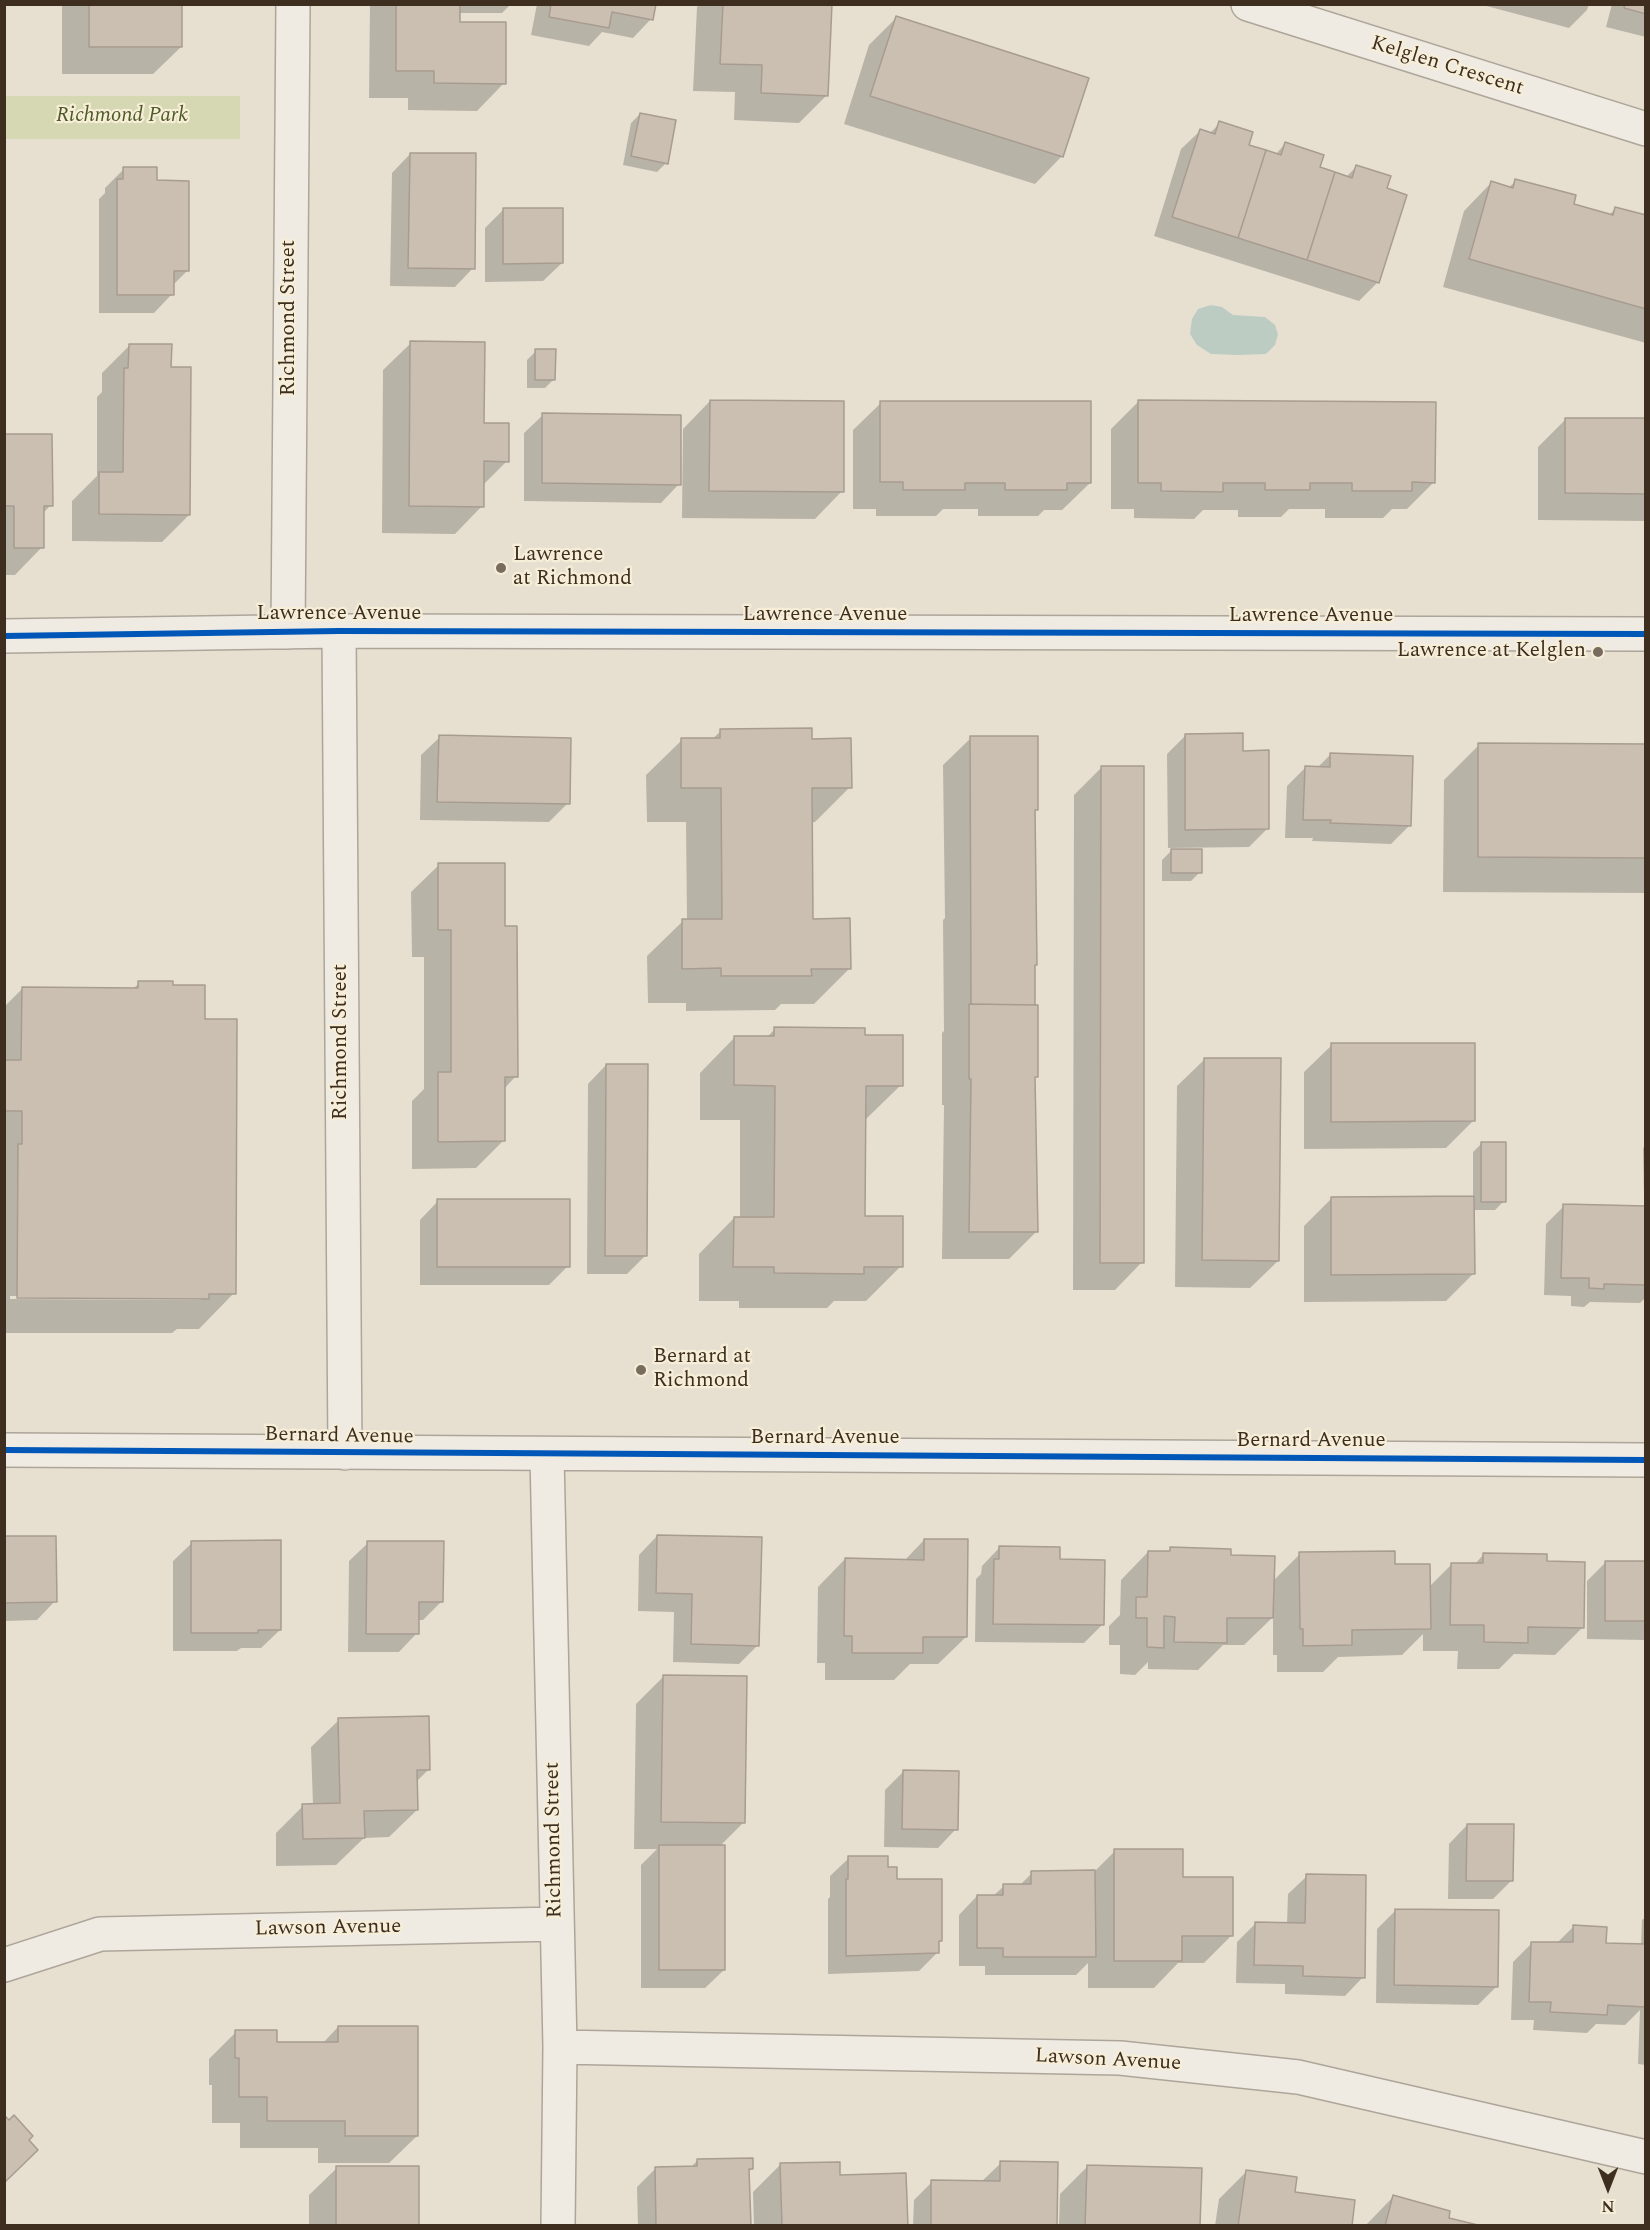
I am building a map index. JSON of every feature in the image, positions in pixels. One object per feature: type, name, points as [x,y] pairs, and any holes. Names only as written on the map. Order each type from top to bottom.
[{"type":"street","name":"Richmond Street","points":[[288,632],[293,4]]},
{"type":"street","name":"Kelglen Crescent","points":[[1248,4],[1646,129]]},
{"type":"street","name":"Richmond Street","points":[[339,631],[345,1453]]},
{"type":"street","name":"Lawrence Avenue","points":[[4,636],[339,631],[1646,634]]},
{"type":"street","name":"Bernard Avenue","points":[[4,1450],[1646,1460]]},
{"type":"street","name":"Richmond Street","points":[[547,1455],[560,2047],[558,2226]]},
{"type":"street","name":"Lawson Avenue","points":[[4,1965],[100,1934],[556,1924]]},
{"type":"street","name":"Lawson Avenue","points":[[560,2047],[1120,2058],[1298,2077],[1646,2157]]},
{"type":"green space","name":"Richmond Park","points":[[5,96],[240,96],[240,139],[5,139]]},
{"type":"shaded area","points":[[1211,305],[1222,307],[1233,315],[1265,317],[1275,325],[1278,334],[1275,345],[1266,354],[1211,354],[1197,345],[1190,334],[1192,319],[1198,309]]},
{"type":"building","points":[[89,4],[182,4],[182,47],[89,47]]},
{"type":"building","points":[[396,4],[460,4],[460,22],[506,22],[506,84],[434,83],[434,71],[396,71]]},
{"type":"building","points":[[551,4],[656,4],[653,20],[612,12],[609,28],[549,17]]},
{"type":"building","points":[[723,4],[832,4],[828,96],[761,93],[762,65],[720,64]]},
{"type":"building","points":[[1625,4],[1646,4],[1646,14],[1624,8]]},
{"type":"building","points":[[896,16],[1089,78],[1063,157],[870,96]]},
{"type":"building","points":[[640,113],[676,120],[668,164],[631,156]]},
{"type":"building","points":[[1219,121],[1253,132],[1249,145],[1266,150],[1238,238],[1172,217],[1200,129],[1215,134]]},
{"type":"building","points":[[1285,142],[1324,155],[1320,167],[1335,172],[1307,260],[1238,238],[1266,150],[1281,155]]},
{"type":"building","points":[[410,153],[476,153],[475,269],[408,268]]},
{"type":"building","points":[[1356,165],[1391,176],[1387,188],[1407,195],[1379,283],[1307,260],[1335,172],[1352,178]]},
{"type":"building","points":[[123,167],[157,167],[157,180],[189,181],[189,271],[174,271],[174,295],[117,295],[117,179],[123,179]]},
{"type":"building","points":[[1515,179],[1576,195],[1574,204],[1613,215],[1615,207],[1646,215],[1646,309],[1469,259],[1491,181],[1513,188]]},
{"type":"building","points":[[503,208],[563,208],[563,263],[503,264]]},
{"type":"building","points":[[410,341],[485,342],[484,423],[509,423],[509,462],[484,461],[484,507],[409,506]]},
{"type":"building","points":[[129,344],[172,344],[171,367],[191,367],[190,515],[99,514],[99,472],[123,472],[124,368],[128,368]]},
{"type":"building","points":[[535,349],[556,349],[555,380],[535,380]]},
{"type":"building","points":[[710,400],[844,401],[844,492],[709,491]]},
{"type":"building","points":[[1138,400],[1436,402],[1435,483],[1412,482],[1412,491],[1352,491],[1352,483],[1310,483],[1310,490],[1265,490],[1265,483],[1223,483],[1223,492],[1161,491],[1161,483],[1138,483]]},
{"type":"building","points":[[880,401],[1091,401],[1091,483],[1067,483],[1067,490],[1005,490],[1005,483],[965,483],[965,490],[903,490],[903,482],[880,482]]},
{"type":"building","points":[[542,413],[681,415],[681,485],[542,483]]},
{"type":"building","points":[[1565,418],[1646,418],[1646,494],[1565,493]]},
{"type":"building","points":[[4,434],[52,434],[53,506],[44,506],[44,548],[14,548],[14,506],[4,506]]},
{"type":"building","points":[[812,728],[812,739],[851,738],[852,788],[812,788],[813,919],[850,918],[851,969],[811,969],[812,976],[721,976],[721,968],[682,969],[682,919],[722,919],[721,788],[681,788],[681,738],[720,738],[720,729]]},
{"type":"building","points":[[1243,733],[1243,751],[1269,750],[1269,829],[1185,830],[1185,734]]},
{"type":"building","points":[[439,735],[571,738],[570,804],[437,802]]},
{"type":"building","points":[[970,736],[1038,736],[1038,810],[1035,810],[1037,965],[1035,965],[1035,1005],[971,1004]]},
{"type":"building","points":[[1478,743],[1646,744],[1646,858],[1478,857]]},
{"type":"building","points":[[1330,753],[1413,756],[1411,826],[1303,820],[1305,766],[1330,767]]},
{"type":"building","points":[[1101,766],[1144,766],[1144,1263],[1100,1263]]},
{"type":"building","points":[[1171,849],[1202,849],[1202,873],[1171,873]]},
{"type":"building","points":[[438,863],[505,863],[505,926],[517,926],[518,1077],[505,1077],[505,1141],[438,1142],[438,1072],[451,1072],[451,930],[438,930]]},
{"type":"building","points":[[138,981],[173,981],[173,985],[205,985],[205,1019],[237,1019],[236,1294],[209,1294],[209,1299],[17,1298],[18,1144],[22,1144],[22,1111],[4,1111],[4,1060],[21,1060],[22,987],[138,988]]},
{"type":"building","points":[[969,1004],[1038,1005],[1038,1077],[1035,1077],[1038,1232],[969,1232],[971,1079],[969,1079]]},
{"type":"building","points":[[774,1027],[865,1028],[865,1035],[903,1035],[903,1086],[866,1086],[865,1216],[903,1216],[903,1267],[864,1267],[864,1274],[774,1273],[774,1267],[733,1267],[734,1217],[774,1217],[775,1086],[734,1085],[734,1036],[774,1036]]},
{"type":"building","points":[[1331,1043],[1475,1043],[1475,1121],[1331,1122]]},
{"type":"building","points":[[1204,1058],[1281,1058],[1279,1261],[1202,1260]]},
{"type":"building","points":[[606,1064],[648,1064],[647,1256],[605,1256]]},
{"type":"building","points":[[1481,1142],[1506,1142],[1506,1202],[1481,1202]]},
{"type":"building","points":[[1474,1196],[1475,1274],[1331,1275],[1331,1197]]},
{"type":"building","points":[[437,1199],[570,1199],[570,1267],[437,1267]]},
{"type":"building","points":[[1563,1204],[1646,1206],[1646,1285],[1604,1284],[1604,1289],[1589,1288],[1589,1278],[1561,1278]]},
{"type":"building","points":[[657,1535],[762,1537],[759,1646],[691,1644],[692,1594],[656,1593]]},
{"type":"building","points":[[4,1536],[56,1536],[57,1602],[4,1603]]},
{"type":"building","points":[[924,1539],[968,1539],[967,1637],[923,1637],[923,1653],[852,1653],[852,1636],[844,1636],[845,1558],[924,1560]]},
{"type":"building","points":[[281,1540],[281,1630],[258,1630],[258,1633],[191,1633],[191,1541]]},
{"type":"building","points":[[367,1541],[444,1541],[443,1602],[419,1602],[419,1634],[366,1634]]},
{"type":"building","points":[[999,1546],[1060,1547],[1060,1559],[1105,1560],[1104,1625],[993,1624],[994,1559],[999,1559]]},
{"type":"building","points":[[1170,1547],[1231,1549],[1231,1555],[1275,1556],[1273,1618],[1227,1618],[1227,1643],[1174,1642],[1175,1617],[1164,1616],[1164,1648],[1147,1647],[1147,1618],[1136,1618],[1136,1597],[1147,1597],[1148,1551],[1170,1551]]},
{"type":"building","points":[[1395,1551],[1395,1564],[1430,1564],[1431,1629],[1352,1630],[1352,1645],[1303,1646],[1303,1629],[1300,1629],[1299,1552]]},
{"type":"building","points":[[1483,1553],[1547,1554],[1547,1561],[1585,1562],[1584,1628],[1528,1627],[1528,1643],[1484,1642],[1484,1625],[1450,1625],[1451,1563],[1483,1563]]},
{"type":"building","points":[[1605,1561],[1646,1561],[1646,1621],[1605,1621]]},
{"type":"building","points":[[663,1675],[747,1676],[745,1823],[661,1822]]},
{"type":"building","points":[[429,1716],[430,1770],[417,1770],[418,1810],[364,1811],[365,1838],[303,1839],[302,1804],[340,1803],[338,1718]]},
{"type":"building","points":[[903,1770],[959,1771],[958,1830],[902,1829]]},
{"type":"building","points":[[1467,1824],[1514,1824],[1513,1881],[1466,1881]]},
{"type":"building","points":[[659,1845],[725,1845],[725,1970],[659,1970]]},
{"type":"building","points":[[1114,1849],[1183,1849],[1183,1877],[1233,1877],[1233,1936],[1182,1936],[1182,1961],[1114,1961]]},
{"type":"building","points":[[848,1856],[888,1856],[888,1867],[897,1867],[897,1879],[942,1879],[942,1941],[939,1941],[939,1953],[846,1956]]},
{"type":"building","points":[[1095,1870],[1096,1957],[1003,1957],[1003,1948],[977,1948],[977,1895],[1003,1895],[1003,1884],[1031,1884],[1031,1871]]},
{"type":"building","points":[[1306,1874],[1366,1875],[1365,1978],[1303,1976],[1303,1966],[1254,1965],[1255,1922],[1305,1923]]},
{"type":"building","points":[[1395,1909],[1499,1910],[1498,1987],[1394,1985]]},
{"type":"building","points":[[1573,1925],[1607,1927],[1606,1943],[1646,1944],[1645,2007],[1608,2005],[1607,2015],[1550,2012],[1551,2002],[1529,2002],[1531,1942],[1573,1942]]},
{"type":"building","points":[[338,2026],[418,2026],[418,2136],[345,2136],[345,2121],[267,2121],[267,2097],[239,2097],[239,2058],[235,2058],[235,2030],[277,2030],[277,2042],[338,2042]]},
{"type":"building","points":[[4,2115],[9,2120],[14,2115],[33,2136],[29,2140],[38,2150],[4,2183]]},
{"type":"building","points":[[753,2158],[753,2169],[749,2169],[751,2226],[656,2226],[655,2167],[697,2166],[697,2159]]},
{"type":"building","points":[[1000,2161],[1058,2162],[1057,2226],[931,2226],[931,2180],[1000,2181]]},
{"type":"building","points":[[840,2162],[840,2175],[906,2173],[908,2226],[782,2226],[780,2163]]},
{"type":"building","points":[[1087,2165],[1202,2168],[1200,2226],[1085,2226]]},
{"type":"building","points":[[336,2166],[419,2166],[419,2226],[336,2226]]},
{"type":"building","points":[[1246,2170],[1297,2177],[1295,2192],[1355,2200],[1352,2226],[1238,2226]]},
{"type":"building","points":[[1393,2195],[1450,2211],[1449,2218],[1482,2226],[1385,2226]]},
{"type":"cycle path","points":[[4,636],[339,631],[1646,634]]},
{"type":"cycle path","points":[[4,1450],[1646,1460]]},
{"type":"place","name":"Lawrence at Richmond","points":[[501,568]]},
{"type":"place","name":"Lawrence at Kelglen","points":[[1598,652]]},
{"type":"place","name":"Bernard at Richmond","points":[[641,1370]]}]
